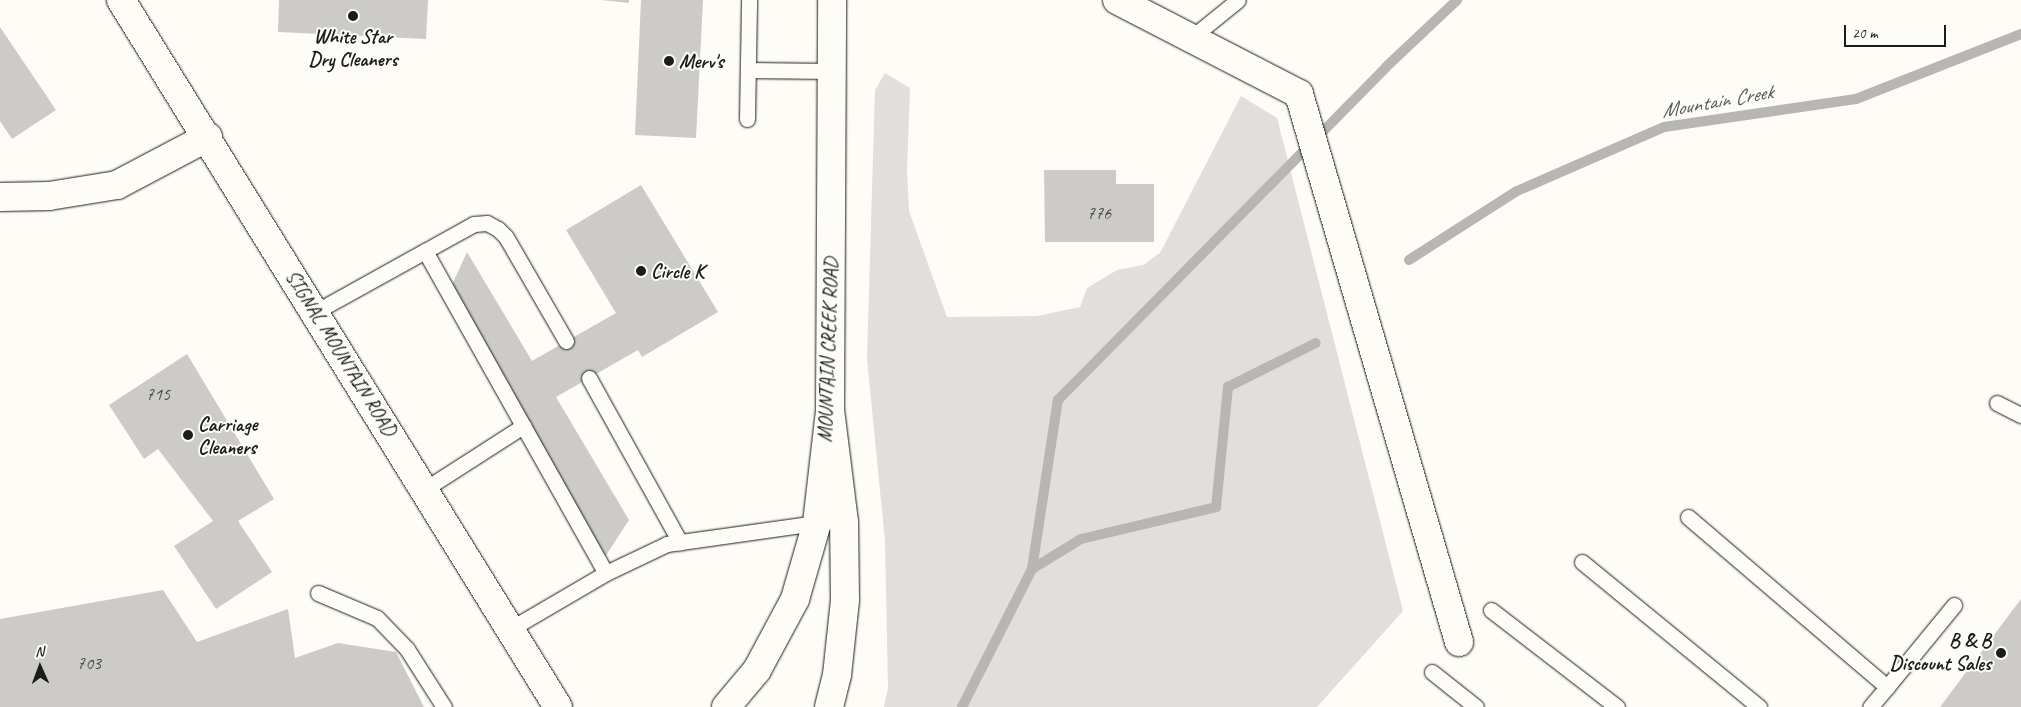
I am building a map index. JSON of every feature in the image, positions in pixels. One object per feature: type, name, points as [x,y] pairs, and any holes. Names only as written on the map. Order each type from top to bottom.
[{"type":"main road","name":"SIGNAL MOUNTAIN ROAD","points":[[121,0],[208,137],[558,707]]},
{"type":"main road","name":"MOUNTAIN CREEK ROAD","points":[[726,707],[756,670],[794,599],[817,523],[830,410],[832,0]]},
{"type":"main road","points":[[1117,0],[1300,94],[1459,642]]},
{"type":"main road","points":[[0,197],[49,196],[116,185],[208,137]]},
{"type":"main road","points":[[828,707],[837,675],[845,600],[844,522],[830,410]]},
{"type":"lane","points":[[747,119],[748,0]]},
{"type":"lane","points":[[1190,38],[1238,0]]},
{"type":"lane","points":[[748,70],[832,71]]},
{"type":"lane","points":[[316,312],[474,224],[487,223],[498,229],[506,237],[566,341]]},
{"type":"lane","points":[[425,251],[606,573]]},
{"type":"lane","points":[[589,378],[680,542]]},
{"type":"lane","points":[[1997,403],[2021,415]]},
{"type":"lane","points":[[424,489],[523,426]]},
{"type":"lane","points":[[1688,517],[1887,687]]},
{"type":"lane","points":[[510,629],[606,573],[667,544],[817,523]]},
{"type":"lane","points":[[1582,562],[1759,707]]},
{"type":"lane","points":[[318,593],[377,618],[407,649],[444,707]]},
{"type":"lane","points":[[1870,707],[1954,605]]},
{"type":"lane","points":[[1491,610],[1617,707]]},
{"type":"lane","points":[[1432,672],[1476,707]]},
{"type":"shaded area","points":[[885,73],[910,88],[907,170],[909,211],[947,317],[1037,316],[1080,307],[1087,288],[1117,270],[1143,265],[1160,253],[1241,96],[1277,118],[1403,611],[1317,707],[884,707],[888,688],[885,541],[867,359],[875,90]]},
{"type":"building","name":"White Star Dry Cleaners","points":[[279,0],[428,0],[426,39],[278,32]]},
{"type":"building","points":[[601,0],[629,0],[629,3]]},
{"type":"building","points":[[641,0],[703,0],[696,138],[635,135]]},
{"type":"building","points":[[0,27],[56,110],[12,139],[0,121]]},
{"type":"building","points":[[1044,170],[1116,170],[1116,184],[1154,184],[1154,242],[1045,242]]},
{"type":"building","points":[[641,185],[718,312],[642,357],[638,350],[556,397],[629,520],[605,557],[452,285],[467,252],[532,361],[616,313],[566,230]]},
{"type":"building","points":[[187,354],[274,499],[238,521],[272,572],[216,609],[174,546],[213,521],[158,449],[144,459],[109,405]]},
{"type":"building","points":[[163,590],[197,642],[288,609],[295,658],[338,643],[396,652],[424,707],[0,707],[0,619]]},
{"type":"building","name":"B & B Discount Sales","points":[[2021,599],[2021,707],[1940,707]]},
{"type":"waterway","points":[[962,707],[1032,569],[1058,400],[1386,67],[1457,0]]},
{"type":"waterway","name":"Mountain Creek","points":[[1409,260],[1517,191],[1664,127],[1856,99],[2021,34]]},
{"type":"waterway","points":[[1032,569],[1081,539],[1216,507],[1228,387],[1316,343]]},
{"type":"place","name":"White Star Dry Cleaners","points":[[353,16]]},
{"type":"place","name":"Merv's","points":[[669,61]]},
{"type":"place","name":"Circle K","points":[[641,271]]},
{"type":"place","name":"Carriage Cleaners","points":[[188,435]]},
{"type":"place","name":"B & B Discount Sales","points":[[2001,653]]}]
